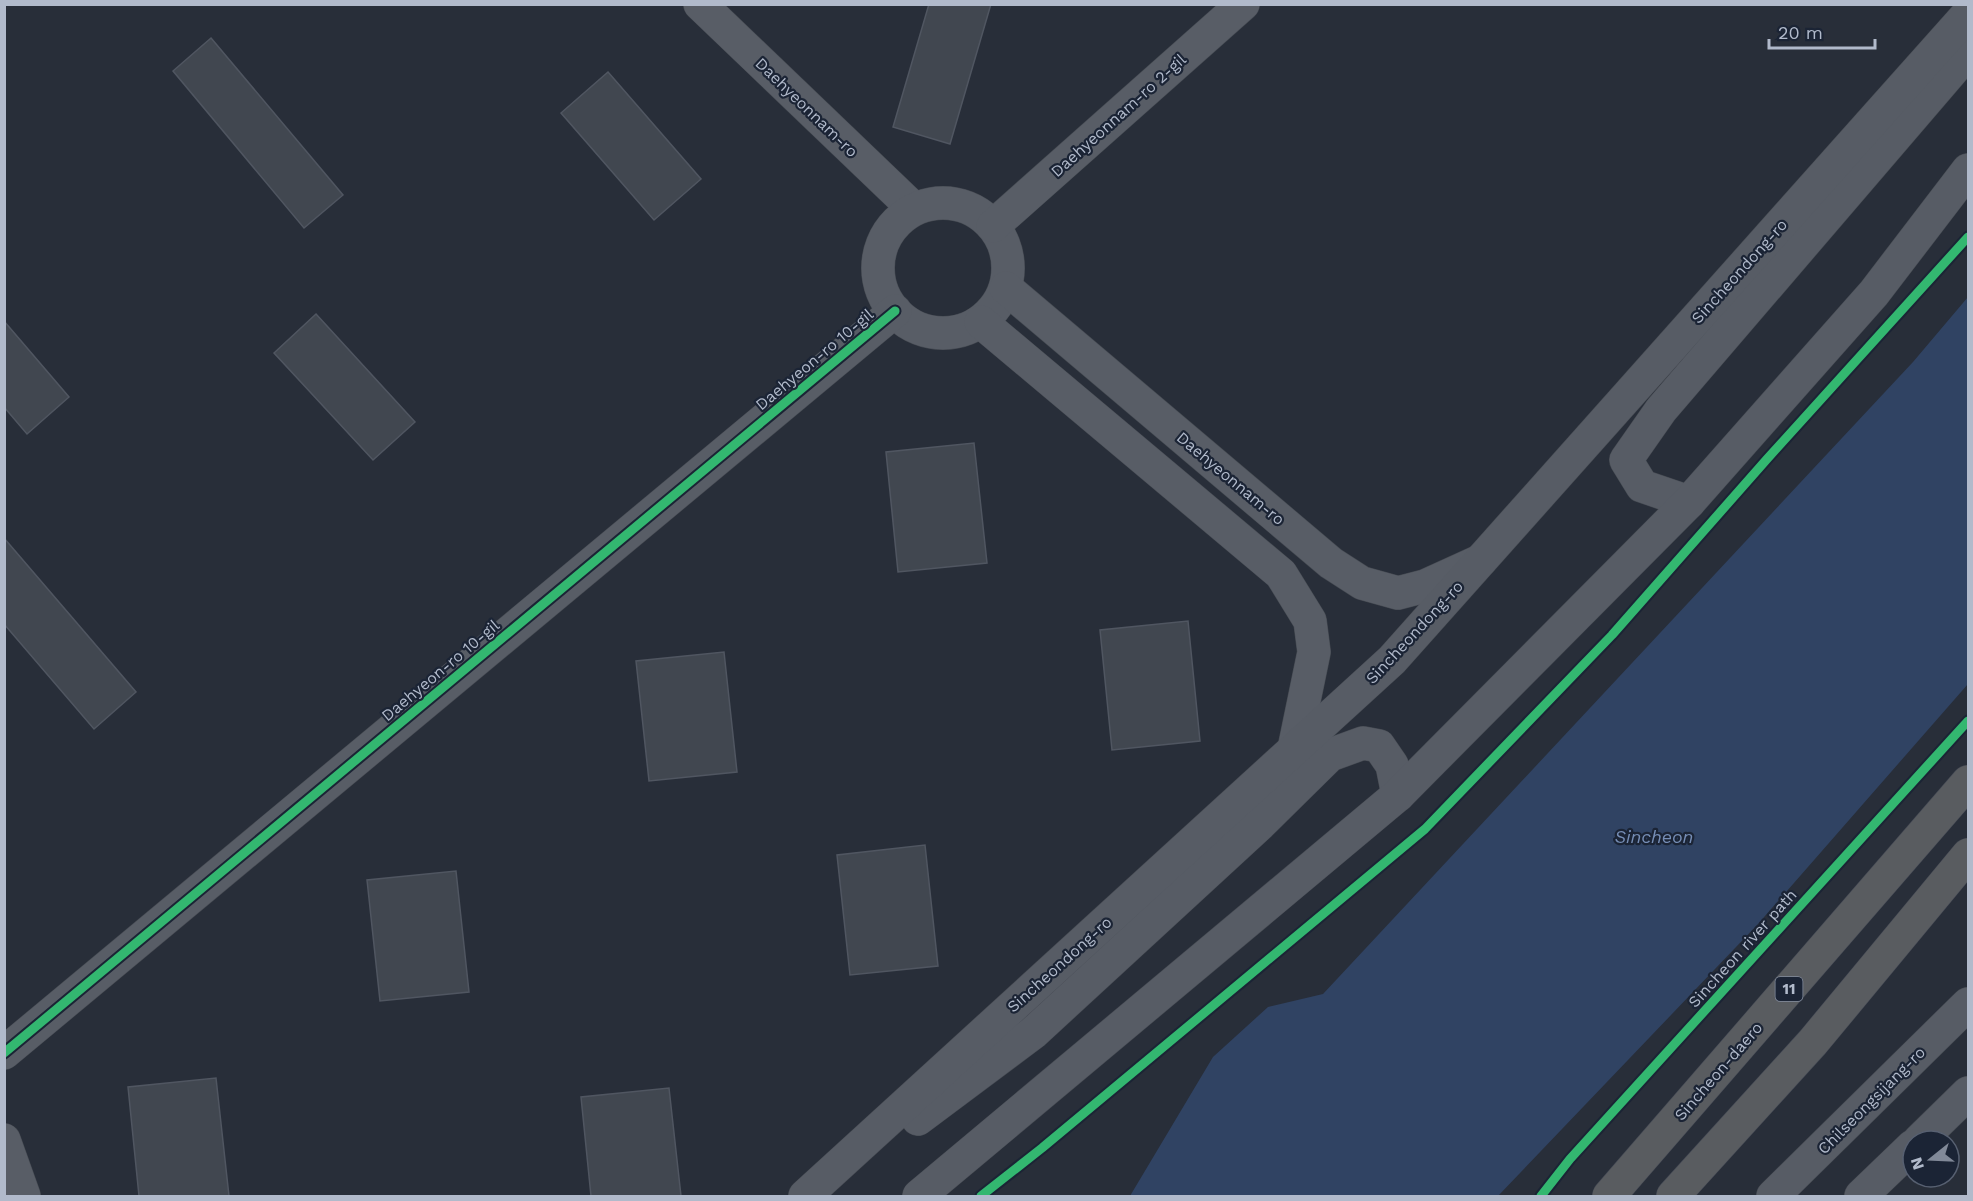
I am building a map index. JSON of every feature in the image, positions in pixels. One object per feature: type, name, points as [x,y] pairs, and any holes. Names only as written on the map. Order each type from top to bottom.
[{"type":"highway","name":"Sincheon-daero","points":[[1609,1197],[1968,782]]},
{"type":"highway","points":[[1673,1197],[1813,1042],[1968,855]]},
{"type":"main road","name":"Sincheondong-ro","points":[[805,1197],[1392,660],[1968,14]]},
{"type":"main road","points":[[1689,502],[1642,486],[1626,460],[1661,410],[1968,52]]},
{"type":"main road","points":[[919,1197],[1398,795],[1689,502],[1874,293],[1968,170]]},
{"type":"main road","points":[[813,1197],[1033,1033],[1260,824],[1330,755],[1363,744],[1379,746],[1392,765],[1398,795]]},
{"type":"main road","name":"Chilseongsijang-ro","points":[[1773,1197],[1968,1004]]},
{"type":"main road","points":[[1931,1129],[1968,1093]]},
{"type":"main road","points":[[1861,1197],[1901,1158]]},
{"type":"street","name":"Daehyeonnam-ro","points":[[700,4],[914,209]]},
{"type":"street","name":"Daehyeonnam-ro 2-gil","points":[[993,226],[1243,4]]},
{"type":"street","points":[[935,203],[957,204],[977,212],[993,226],[1004,245],[1009,266],[1006,288],[996,306],[981,322],[962,331],[941,334],[920,330],[902,319],[887,302],[880,282],[879,261],[884,239],[897,222],[914,209],[935,203]]},
{"type":"street","name":"Daehyeonnam-ro","points":[[1006,288],[1331,563],[1362,583],[1398,593],[1425,586],[1480,561]]},
{"type":"street","name":"Daehyeon-ro 10-gil","points":[[4,1053],[895,311]]},
{"type":"street","points":[[981,322],[1281,574],[1311,621],[1314,652],[1294,749]]},
{"type":"street","points":[[4,1140],[24,1197]]},
{"type":"water","name":"Sincheon","points":[[1968,297],[1968,684],[1758,924],[1498,1196],[1130,1196],[1213,1057],[1268,1007],[1323,994],[1913,362]]},
{"type":"building","points":[[929,4],[991,4],[950,144],[893,127]]},
{"type":"building","points":[[211,38],[343,195],[304,228],[173,71]]},
{"type":"building","points":[[608,72],[701,179],[654,220],[561,113]]},
{"type":"building","points":[[316,314],[415,422],[373,460],[274,353]]},
{"type":"building","points":[[4,321],[69,397],[27,434],[4,407]]},
{"type":"building","points":[[974,443],[987,563],[898,572],[886,452]]},
{"type":"building","points":[[4,538],[136,692],[94,729],[4,624]]},
{"type":"building","points":[[1188,621],[1200,741],[1112,750],[1100,630]]},
{"type":"building","points":[[724,652],[737,772],[649,781],[636,661]]},
{"type":"building","points":[[925,845],[938,966],[850,975],[837,855]]},
{"type":"building","points":[[456,871],[469,992],[380,1001],[367,880]]},
{"type":"building","points":[[216,1078],[229,1196],[139,1196],[128,1087]]},
{"type":"building","points":[[669,1088],[681,1196],[591,1196],[581,1097]]},
{"type":"cycle path","points":[[981,1196],[1042,1148],[1425,829],[1612,635],[1767,459],[1968,237]]},
{"type":"cycle path","points":[[4,1053],[895,311]]},
{"type":"cycle path","name":"Sincheon river path","points":[[1541,1196],[1570,1159],[1968,721]]}]
